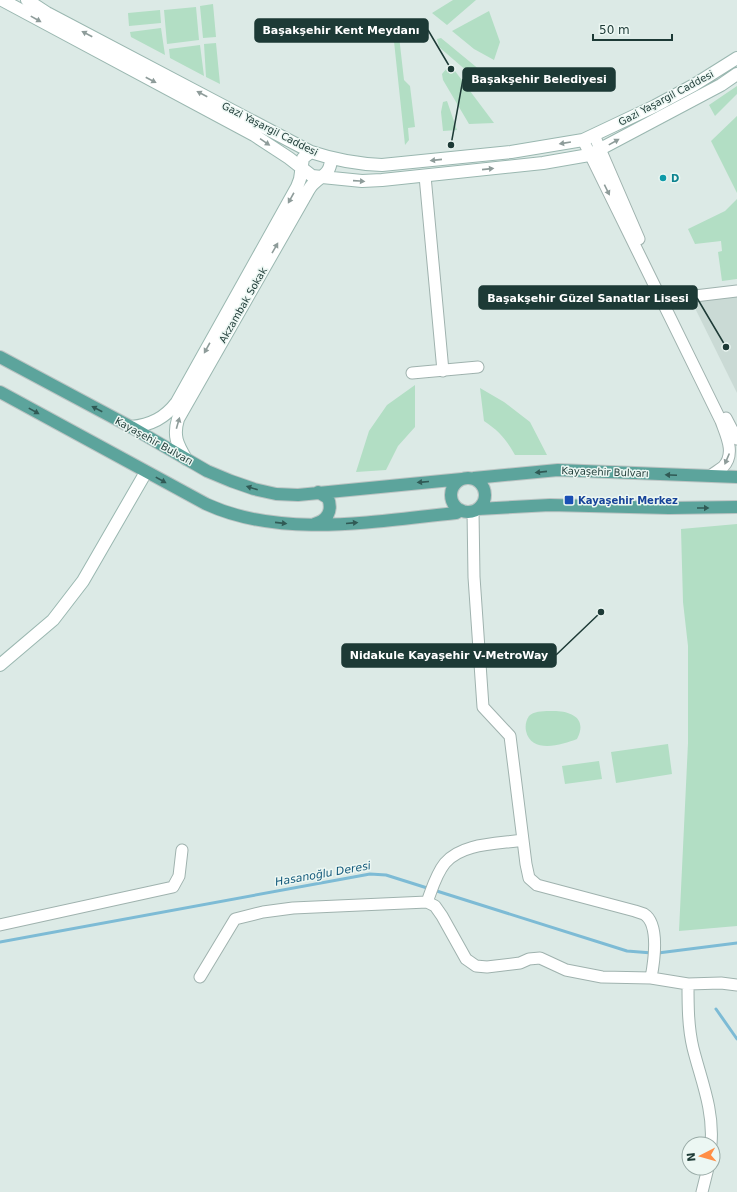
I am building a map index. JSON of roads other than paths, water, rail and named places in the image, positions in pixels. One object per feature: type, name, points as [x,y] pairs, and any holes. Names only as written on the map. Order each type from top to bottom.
[{"type":"main road","name":"Kayaşehir Bulvarı","points":[[0,357],[131,427],[207,471],[254,489],[276,494],[298,495],[558,470],[737,477]]},
{"type":"main road","points":[[0,392],[146,472],[224,512],[262,521],[282,523],[340,524],[456,513],[471,510],[550,505],[669,508],[737,507]]},
{"type":"main road","points":[[468,479],[483,485],[486,495],[482,506],[471,510],[456,507],[451,496],[454,485],[468,479]]},
{"type":"main road","points":[[313,524],[321,522],[325,519],[330,509],[328,498],[318,492]]},
{"type":"street","points":[[2,0],[101,48],[254,135],[289,158],[312,176],[320,177]]},
{"type":"street","name":"Gazi Yaşargil Caddesi","points":[[28,0],[101,48],[311,152],[331,158],[365,164],[394,163],[511,152],[588,138],[655,106],[694,85],[737,58]]},
{"type":"street","name":"Gazi Yaşargil Caddesi","points":[[320,177],[362,181],[395,179],[544,163],[594,152],[721,85],[737,74]]},
{"type":"street","points":[[588,138],[665,300],[721,421],[729,442],[728,459],[723,467],[710,476]]},
{"type":"street","name":"Akzambak Sokak","points":[[131,427],[155,421],[171,410],[177,402],[297,187],[302,169],[303,158],[311,152]]},
{"type":"street","name":"Akzambak Sokak","points":[[186,459],[179,448],[176,438],[176,426],[178,419],[304,198],[312,185],[320,177],[327,174],[330,168],[331,158]]},
{"type":"street","points":[[394,163],[395,179]]},
{"type":"street","points":[[425,176],[443,371]]},
{"type":"street","points":[[665,300],[737,291]]},
{"type":"street","points":[[665,300],[737,439]]},
{"type":"street","points":[[412,374],[478,367]]},
{"type":"street","points":[[0,665],[53,620],[83,581],[146,472]]},
{"type":"street","points":[[471,510],[483,707],[510,736],[529,878],[536,885],[644,914],[650,922],[654,938],[651,978]]},
{"type":"street","points":[[429,898],[444,864],[454,854],[466,848],[523,840]]},
{"type":"street","points":[[0,925],[173,887],[179,876],[182,850]]},
{"type":"street","points":[[200,977],[235,919],[263,912],[293,908],[429,898]]},
{"type":"street","points":[[429,898],[442,916],[466,959],[476,966],[488,967],[520,964],[529,959],[540,958],[566,970],[602,977],[651,978],[688,984],[721,983],[737,985]]},
{"type":"street","points":[[688,984],[689,1023],[693,1047],[711,1112],[711,1136]]},
{"type":"street","points":[[702,1192],[706,1176]]},
{"type":"waterway","name":"Hasanoğlu Deresi","points":[[0,942],[370,874],[386,875],[627,951],[652,953]]},
{"type":"waterway","name":"Hasanoğlu Deresi","points":[[658,953],[737,943]]},
{"type":"waterway","points":[[716,1009],[737,1039]]},
{"type":"place","name":"Başakşehir Kent Meydanı","points":[[451,69]]},
{"type":"place","name":"Başakşehir Belediyesi","points":[[451,145]]},
{"type":"place","name":"D","points":[[663,178]]},
{"type":"place","name":"Başakşehir Güzel Sanatlar Lisesi","points":[[726,347]]},
{"type":"place","name":"Kayaşehir Merkez","points":[[569,500]]},
{"type":"place","name":"Nidakule Kayaşehir V-MetroWay","points":[[601,612]]}]
